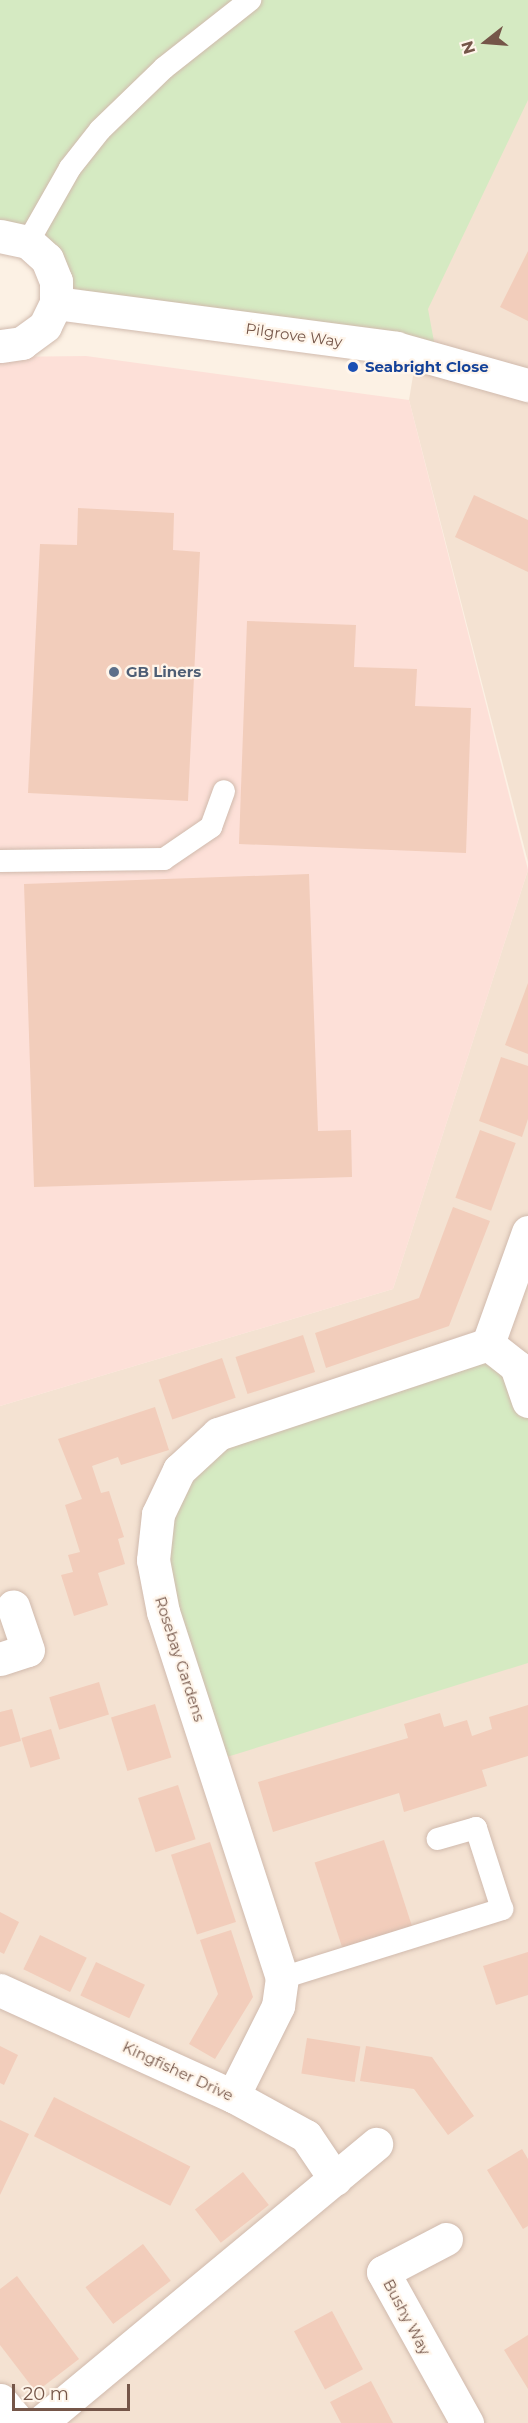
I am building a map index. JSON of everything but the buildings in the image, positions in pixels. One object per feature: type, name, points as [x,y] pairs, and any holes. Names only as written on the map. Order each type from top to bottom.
[{"type":"street","points":[[0,346],[22,343],[45,326],[56,303],[56,280],[47,259],[14,239]]},
{"type":"street","name":"Pilgrove Way","points":[[56,303],[396,348],[528,385]]},
{"type":"street","points":[[528,1232],[488,1344],[516,1366],[528,1401]]},
{"type":"street","name":"Rosebay Gardens","points":[[233,2096],[278,2006],[282,1978],[164,1612],[153,1560],[158,1514],[179,1470],[218,1434],[488,1344]]},
{"type":"street","points":[[0,1659],[27,1650],[13,1606]]},
{"type":"street","name":"Kingfisher Drive","points":[[0,1990],[233,2096],[306,2136],[335,2179]]},
{"type":"street","points":[[40,2423],[376,2144]]},
{"type":"street","name":"Bushy Way","points":[[446,2239],[383,2272],[467,2423]]},
{"type":"street","points":[[0,2400],[19,2423]]},
{"type":"lane","points":[[14,239],[100,129],[164,68],[250,0]]},
{"type":"lane","points":[[0,861],[164,859],[211,827],[224,791]]},
{"type":"lane","points":[[282,1978],[502,1909],[476,1828],[438,1839]]},
{"type":"shaded area","points":[[528,28],[528,862],[409,400],[444,189]]},
{"type":"shaded area","points":[[86,356],[409,400],[528,870],[393,1289],[0,1406],[0,357]]},
{"type":"shaded area","points":[[528,870],[528,2423],[0,2423],[0,1406],[393,1289]]},
{"type":"green space","points":[[0,0],[528,0],[528,100],[428,309],[437,358],[56,303],[56,281],[0,236]]},
{"type":"green space","points":[[488,1344],[528,1401],[528,1663],[214,1761],[153,1560],[197,1450]]},
{"type":"place","name":"Seabright Close","points":[[353,367]]},
{"type":"place","name":"GB Liners","points":[[114,672]]}]
